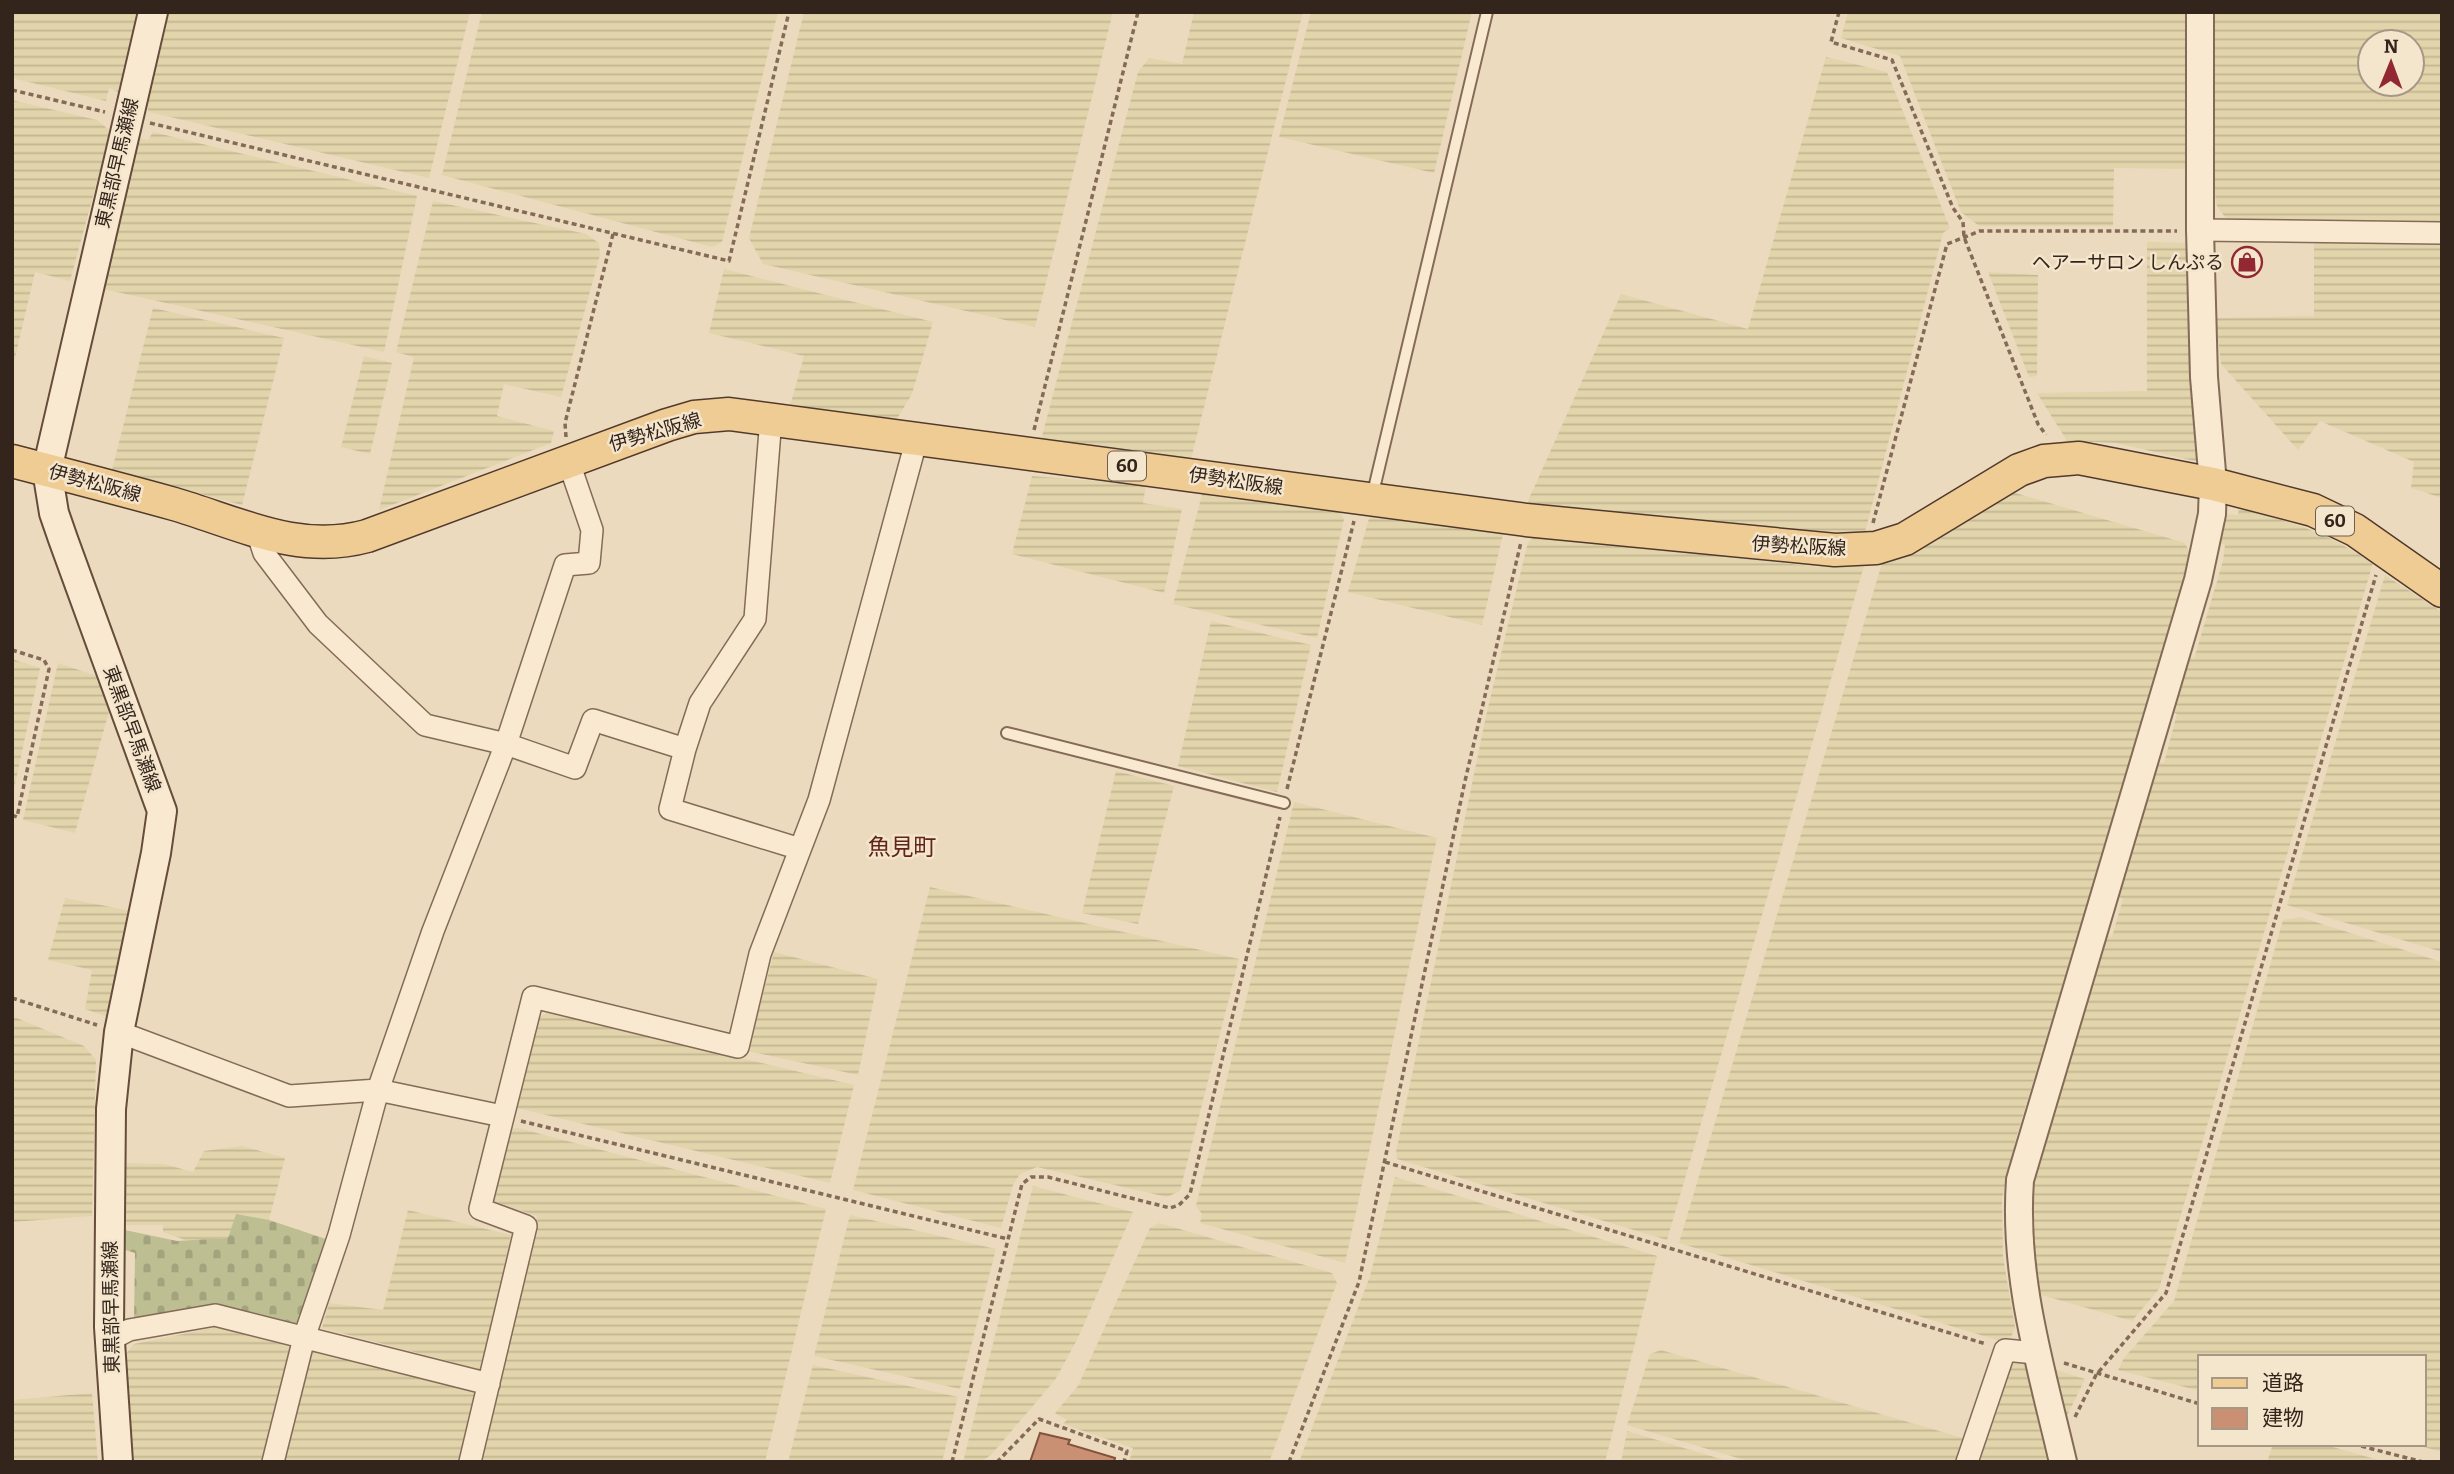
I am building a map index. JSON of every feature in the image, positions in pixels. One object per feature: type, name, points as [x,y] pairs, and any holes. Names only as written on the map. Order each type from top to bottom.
[{"type":"main road","name":"東黒部早馬瀬線","points":[[118,1462],[110,1340],[111,1109],[119,1032],[156,853],[162,811],[54,513],[47,470],[153,12]]},
{"type":"main road","name":"伊勢松阪線","points":[[12,461],[180,506],[257,532],[297,542],[344,542],[694,417],[729,414],[1526,520],[1804,549],[1876,548],[1905,539],[2019,470],[2044,461],[2112,462],[2313,510],[2355,530],[2441,589]]},
{"type":"street","points":[[2060,1455],[2035,1353],[2018,1250],[2020,1180],[2199,580],[2211,523],[2213,484],[2204,377],[2200,230],[2200,12]]},
{"type":"street","points":[[2200,230],[2442,233]]},
{"type":"street","points":[[771,418],[755,619],[700,703],[670,809],[800,849]]},
{"type":"street","points":[[470,1462],[526,1226],[480,1209],[533,997],[738,1046],[760,954],[819,800],[917,438]]},
{"type":"street","points":[[273,1462],[304,1338],[339,1235],[378,1090],[433,931],[506,744],[565,565],[590,563],[592,530],[568,460]]},
{"type":"street","points":[[257,532],[264,554],[318,624],[425,725],[506,744],[575,768],[593,720],[685,749]]},
{"type":"street","points":[[119,1032],[289,1096],[378,1090],[502,1116]]},
{"type":"street","points":[[110,1340],[130,1330],[215,1315],[489,1384]]},
{"type":"street","points":[[1967,1462],[2005,1350],[2035,1353]]},
{"type":"lane","points":[[1365,499],[1486,12]]},
{"type":"lane","points":[[1007,733],[1284,803]]},
{"type":"path","points":[[12,90],[729,261],[789,12]]},
{"type":"path","points":[[1029,452],[1138,12]]},
{"type":"path","points":[[1839,12],[1831,42],[1892,60],[1953,208],[1963,222],[1964,237],[2038,424],[2063,460]]},
{"type":"path","points":[[1876,548],[1871,531],[1947,244],[1980,231],[2200,230]]},
{"type":"path","points":[[568,460],[565,423],[613,234]]},
{"type":"path","points":[[952,1462],[1022,1184],[1031,1177],[1048,1177],[1161,1207],[1179,1205],[1190,1194],[1284,803],[1365,499]]},
{"type":"path","points":[[1289,1462],[1359,1282],[1465,781],[1526,520]]},
{"type":"path","points":[[2060,1455],[2066,1434],[2096,1375],[2166,1293],[2373,586],[2389,552]]},
{"type":"path","points":[[12,650],[44,660],[49,669],[17,817],[12,815]]},
{"type":"path","points":[[12,998],[119,1032]]},
{"type":"path","points":[[502,1116],[1008,1239]]},
{"type":"path","points":[[1385,1162],[2005,1350]]},
{"type":"path","points":[[2035,1353],[2096,1375],[2198,1403]]},
{"type":"path","points":[[998,1462],[1039,1419],[1127,1451],[1124,1462]]},
{"type":"path","points":[[2361,1446],[2423,1462]]},
{"type":"shaded area","points":[[12,12],[142,12],[122,94],[109,88],[106,101],[12,78]]},
{"type":"shaded area","points":[[169,12],[470,12],[429,178],[149,112],[144,100],[149,93]]},
{"type":"shaded area","points":[[482,12],[778,12],[722,242],[712,247],[442,175]]},
{"type":"shaded area","points":[[804,12],[1113,12],[1035,327],[763,264],[749,238]]},
{"type":"shaded area","points":[[1194,12],[1303,12],[1190,463],[1041,440],[1138,72],[1149,58],[1182,64]]},
{"type":"shaded area","points":[[1311,12],[1472,12],[1434,173],[1279,137]]},
{"type":"shaded area","points":[[1848,12],[2190,12],[2190,169],[2114,168],[2113,226],[1979,226],[1961,212],[1900,56],[1841,38]]},
{"type":"shaded area","points":[[2214,12],[2442,12],[2442,221],[2227,220],[2217,206],[2214,189]]},
{"type":"shaded area","points":[[1826,57],[1887,72],[1950,228],[1943,233],[1864,536],[1846,537],[1533,509],[1528,501],[1621,294],[1748,329]]},
{"type":"shaded area","points":[[12,100],[97,120],[109,130],[109,137],[70,281],[35,272],[12,371]]},
{"type":"shaded area","points":[[153,132],[417,196],[384,352],[99,288],[138,138],[148,140]]},
{"type":"shaded area","points":[[433,201],[586,234],[599,243],[600,255],[561,397],[504,384],[497,416],[554,431],[551,443],[379,510],[414,357],[396,352]]},
{"type":"shaded area","points":[[2314,241],[2442,243],[2442,498],[2411,488],[2414,462],[2320,421],[2298,450],[2221,364],[2216,318],[2314,316]]},
{"type":"shaded area","points":[[2147,242],[2190,243],[2199,462],[2116,443],[2067,441],[2037,393],[2147,391]]},
{"type":"shaded area","points":[[724,269],[933,322],[912,394],[895,422],[790,406],[804,356],[709,333]]},
{"type":"shaded area","points":[[1988,272],[2038,275],[2037,376],[2029,377]]},
{"type":"shaded area","points":[[153,308],[284,338],[242,505],[112,470]]},
{"type":"shaded area","points":[[364,356],[392,363],[370,454],[341,447]]},
{"type":"shaded area","points":[[1032,476],[1146,485],[1143,503],[1182,509],[1164,593],[1012,554]]},
{"type":"shaded area","points":[[1203,491],[1339,509],[1344,519],[1317,638],[1173,604]]},
{"type":"shaded area","points":[[2009,491],[2185,543],[2192,558],[2016,1138],[2002,1198],[2003,1257],[2015,1327],[2011,1337],[2000,1341],[1679,1243],[1882,563],[1922,545]]},
{"type":"shaded area","points":[[2239,507],[2301,526],[2336,541],[2373,563],[2159,1289],[2132,1321],[2035,1293],[2030,1197],[2103,935],[2112,937],[2123,899],[2116,895],[2157,762],[2164,763],[2177,714],[2169,711],[2186,656],[2194,659],[2223,561],[2225,545],[2221,543],[2225,514],[2238,515]]},
{"type":"shaded area","points":[[1370,515],[1503,534],[1482,625],[1348,592]]},
{"type":"shaded area","points":[[1536,535],[1818,567],[1864,566],[1667,1240],[1397,1159],[1396,1152],[1486,716],[1528,542]]},
{"type":"shaded area","points":[[2385,575],[2442,612],[2442,952],[2287,905]]},
{"type":"shaded area","points":[[1211,621],[1311,645],[1277,792],[1178,766]]},
{"type":"shaded area","points":[[12,659],[40,668],[12,798]]},
{"type":"shaded area","points":[[58,663],[100,677],[112,701],[75,833],[23,820]]},
{"type":"shaded area","points":[[1116,771],[1174,786],[1138,924],[1082,913]]},
{"type":"shaded area","points":[[1294,802],[1437,838],[1345,1263],[1200,1223],[1202,1214],[1196,1206]]},
{"type":"shaded area","points":[[930,887],[1239,959],[1180,1191],[1167,1197],[1037,1167],[1020,1174],[1013,1185],[1001,1228],[853,1190]]},
{"type":"shaded area","points":[[65,898],[132,911],[110,1018],[85,1009],[92,970],[48,960]]},
{"type":"shaded area","points":[[2300,917],[2442,962],[2442,1452],[2420,1446],[2426,1446],[2426,1355],[2198,1355],[2198,1390],[2118,1370],[2124,1358],[2174,1301],[2283,920]]},
{"type":"shaded area","points":[[774,952],[878,979],[858,1075],[748,1051]]},
{"type":"shaded area","points":[[548,1012],[854,1085],[830,1183],[517,1108],[538,1018]]},
{"type":"shaded area","points":[[12,1016],[84,1046],[96,1060],[92,1216],[12,1222]]},
{"type":"shaded area","points":[[518,1128],[826,1209],[765,1462],[479,1462],[537,1216],[490,1200],[505,1130]]},
{"type":"shaded area","points":[[242,1146],[285,1158],[269,1220],[236,1215],[228,1238],[188,1241],[163,1232],[163,1225],[118,1225],[120,1163],[164,1164],[193,1172],[204,1151]]},
{"type":"shaded area","points":[[1395,1177],[1657,1256],[1605,1462],[1299,1462],[1370,1276]]},
{"type":"shaded area","points":[[1033,1186],[1133,1212],[1078,1338],[1055,1380],[991,1455],[980,1462],[963,1462]]},
{"type":"shaded area","points":[[408,1210],[511,1235],[483,1370],[322,1328],[329,1303],[383,1310]]},
{"type":"shaded area","points":[[850,1215],[996,1249],[960,1389],[814,1356]]},
{"type":"shaded area","points":[[1159,1223],[1332,1273],[1337,1283],[1269,1462],[1129,1462],[1133,1448],[1063,1424],[1067,1420],[1055,1413],[1078,1386],[1150,1228]]},
{"type":"shaded area","points":[[222,1326],[294,1344],[265,1462],[131,1462],[125,1355],[134,1344]]},
{"type":"shaded area","points":[[308,1347],[478,1392],[462,1462],[281,1462]]},
{"type":"shaded area","points":[[1661,1350],[1963,1438],[1955,1462],[1751,1462],[1627,1425],[1650,1354]]},
{"type":"shaded area","points":[[2013,1362],[2024,1362],[2031,1372],[2049,1462],[1979,1462],[2007,1368]]},
{"type":"shaded area","points":[[813,1365],[958,1397],[942,1462],[788,1462]]},
{"type":"shaded area","points":[[2053,1369],[2085,1379],[2065,1420]]},
{"type":"shaded area","points":[[92,1393],[98,1462],[12,1462],[12,1400]]},
{"type":"shaded area","points":[[1627,1431],[1731,1462],[1621,1462]]},
{"type":"shaded area","points":[[2272,1446],[2329,1446],[2386,1462],[2267,1462]]},
{"type":"green space","points":[[236,1214],[269,1220],[332,1241],[314,1293],[308,1291],[301,1325],[214,1307],[134,1321],[135,1253],[119,1248],[120,1229],[177,1241],[228,1238]]},
{"type":"building","points":[[1040,1433],[1070,1440],[1068,1444],[1115,1458],[1114,1462],[1030,1462]]},
{"type":"place","name":"ヘアーサロン しんぷる","points":[[2247,262]]},
{"type":"district","name":"魚見町","points":[[902,847]]}]
